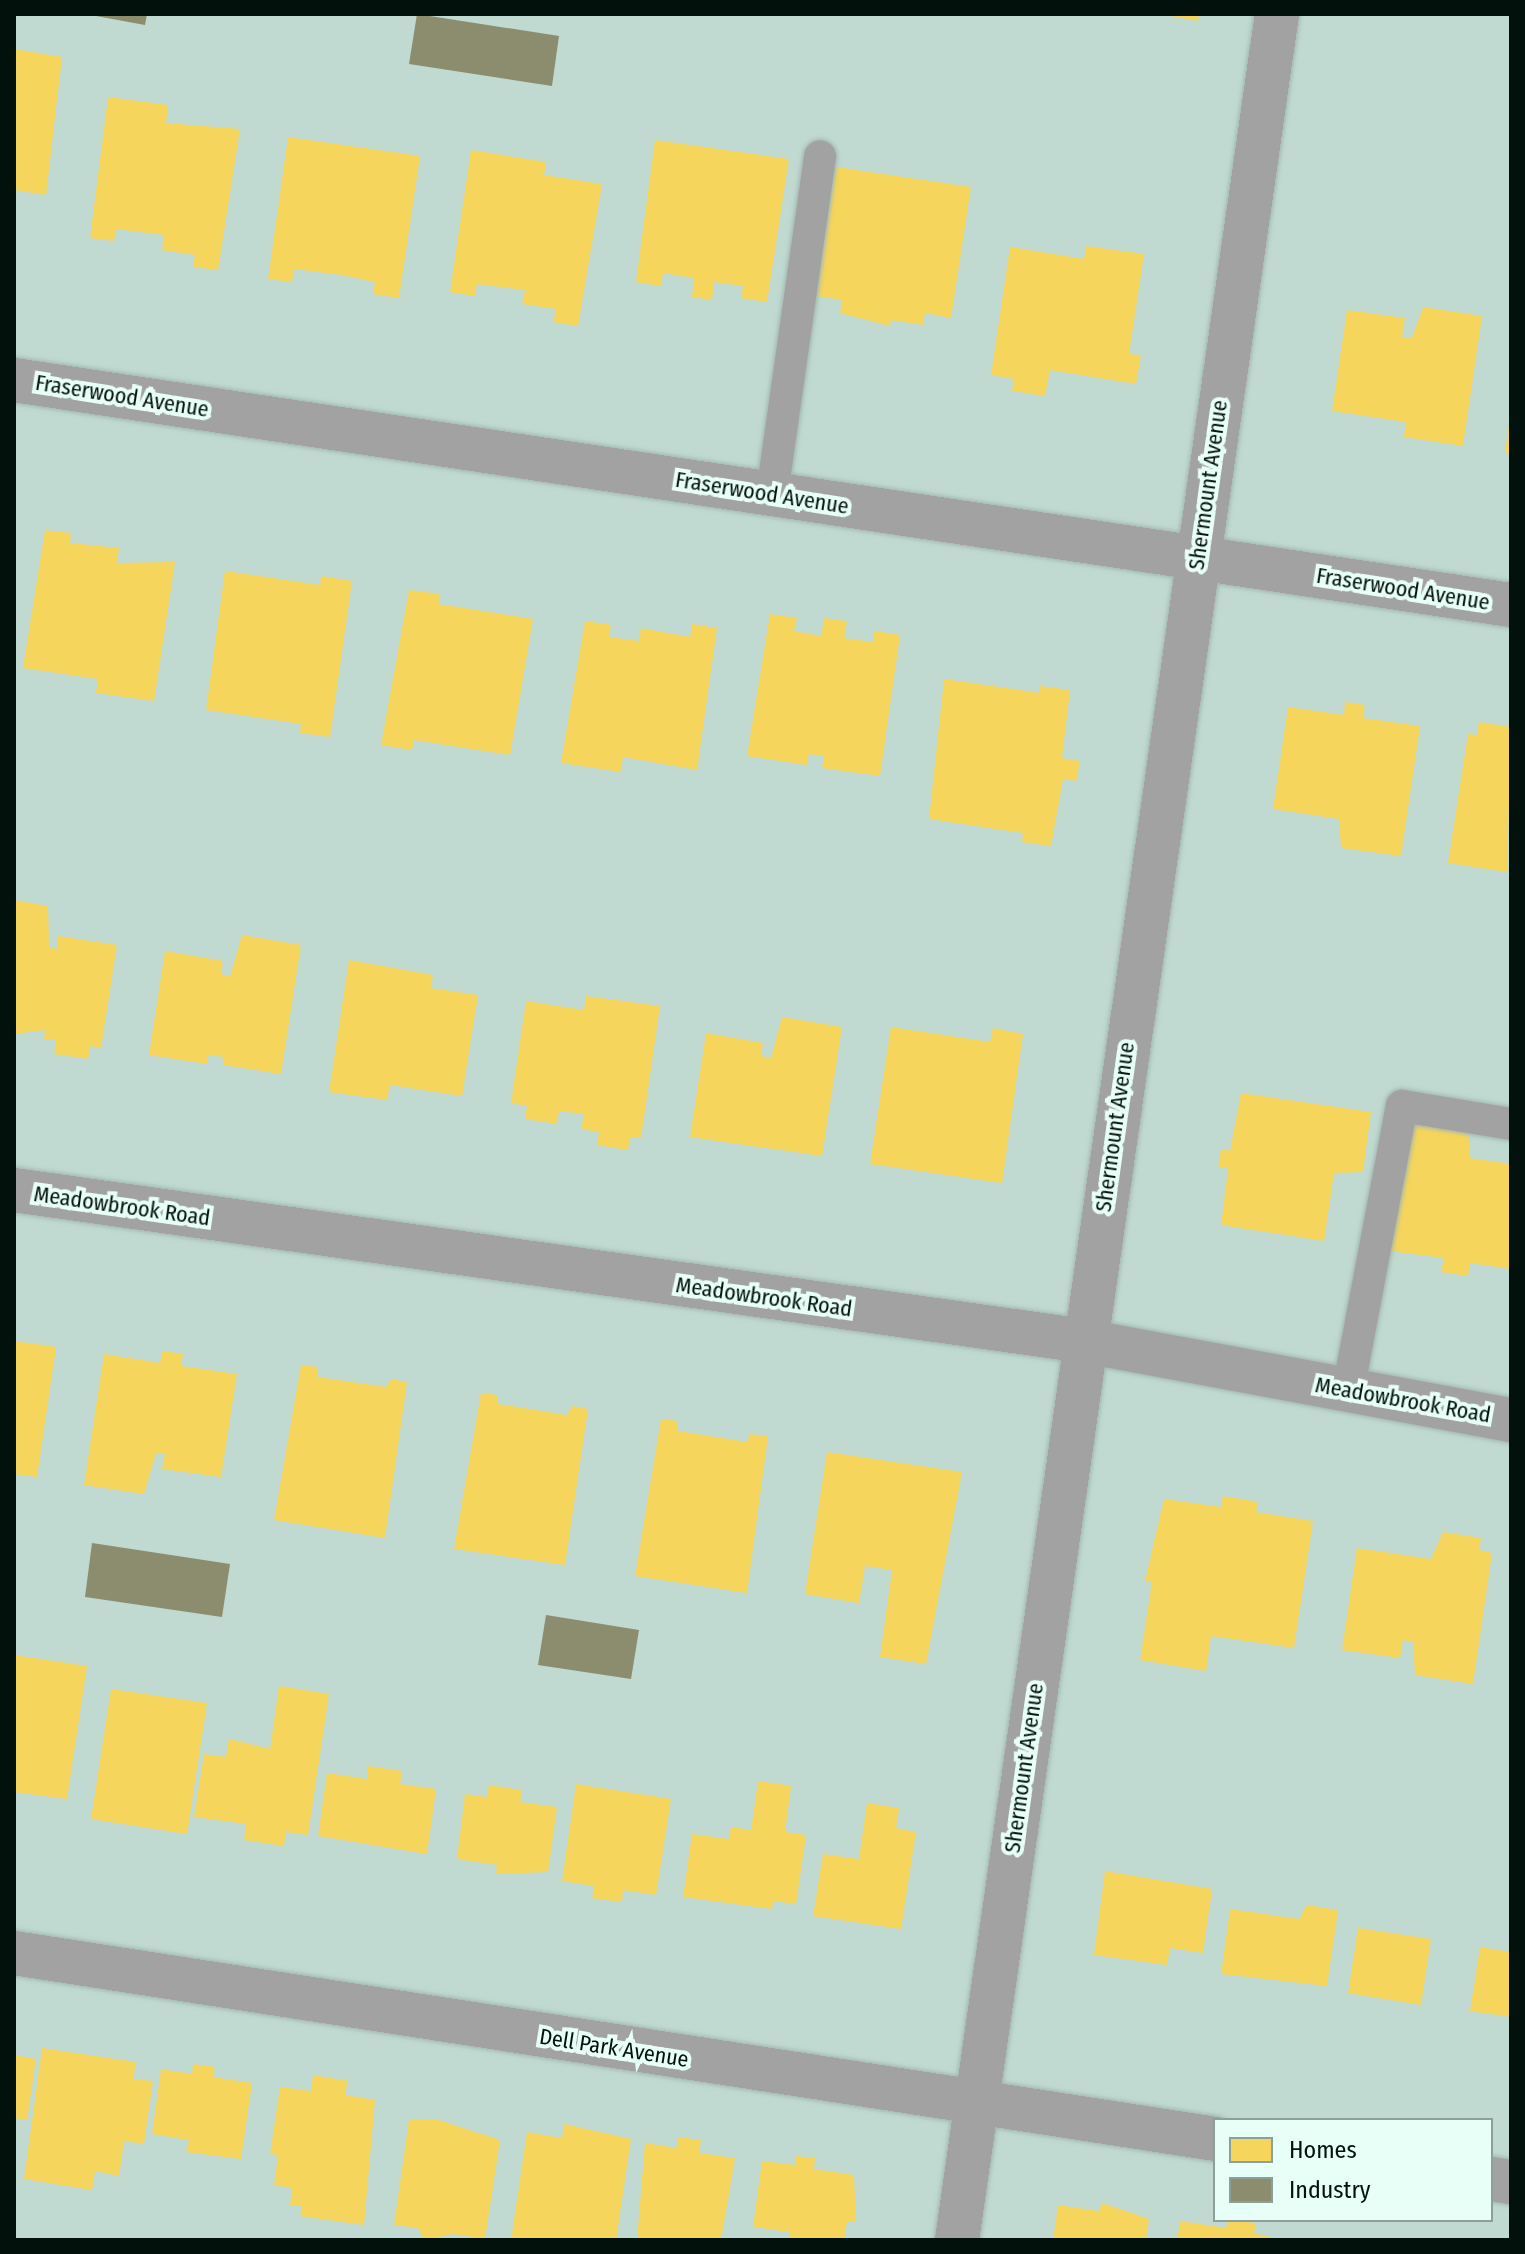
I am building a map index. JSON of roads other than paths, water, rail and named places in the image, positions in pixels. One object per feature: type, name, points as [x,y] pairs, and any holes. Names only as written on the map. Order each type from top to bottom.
[{"type":"street","name":"Shermount Avenue","points":[[957,2240],[1277,14]]},
{"type":"street","name":"Fraserwood Avenue","points":[[14,380],[1511,605]]},
{"type":"street","name":"Meadowbrook Road","points":[[14,1190],[1084,1341],[1511,1420]]},
{"type":"street","name":"Dell Park Avenue","points":[[14,1953],[976,2105],[1213,2139]]},
{"type":"lane","points":[[772,494],[820,156]]},
{"type":"lane","points":[[1348,1391],[1402,1106],[1511,1124]]}]
